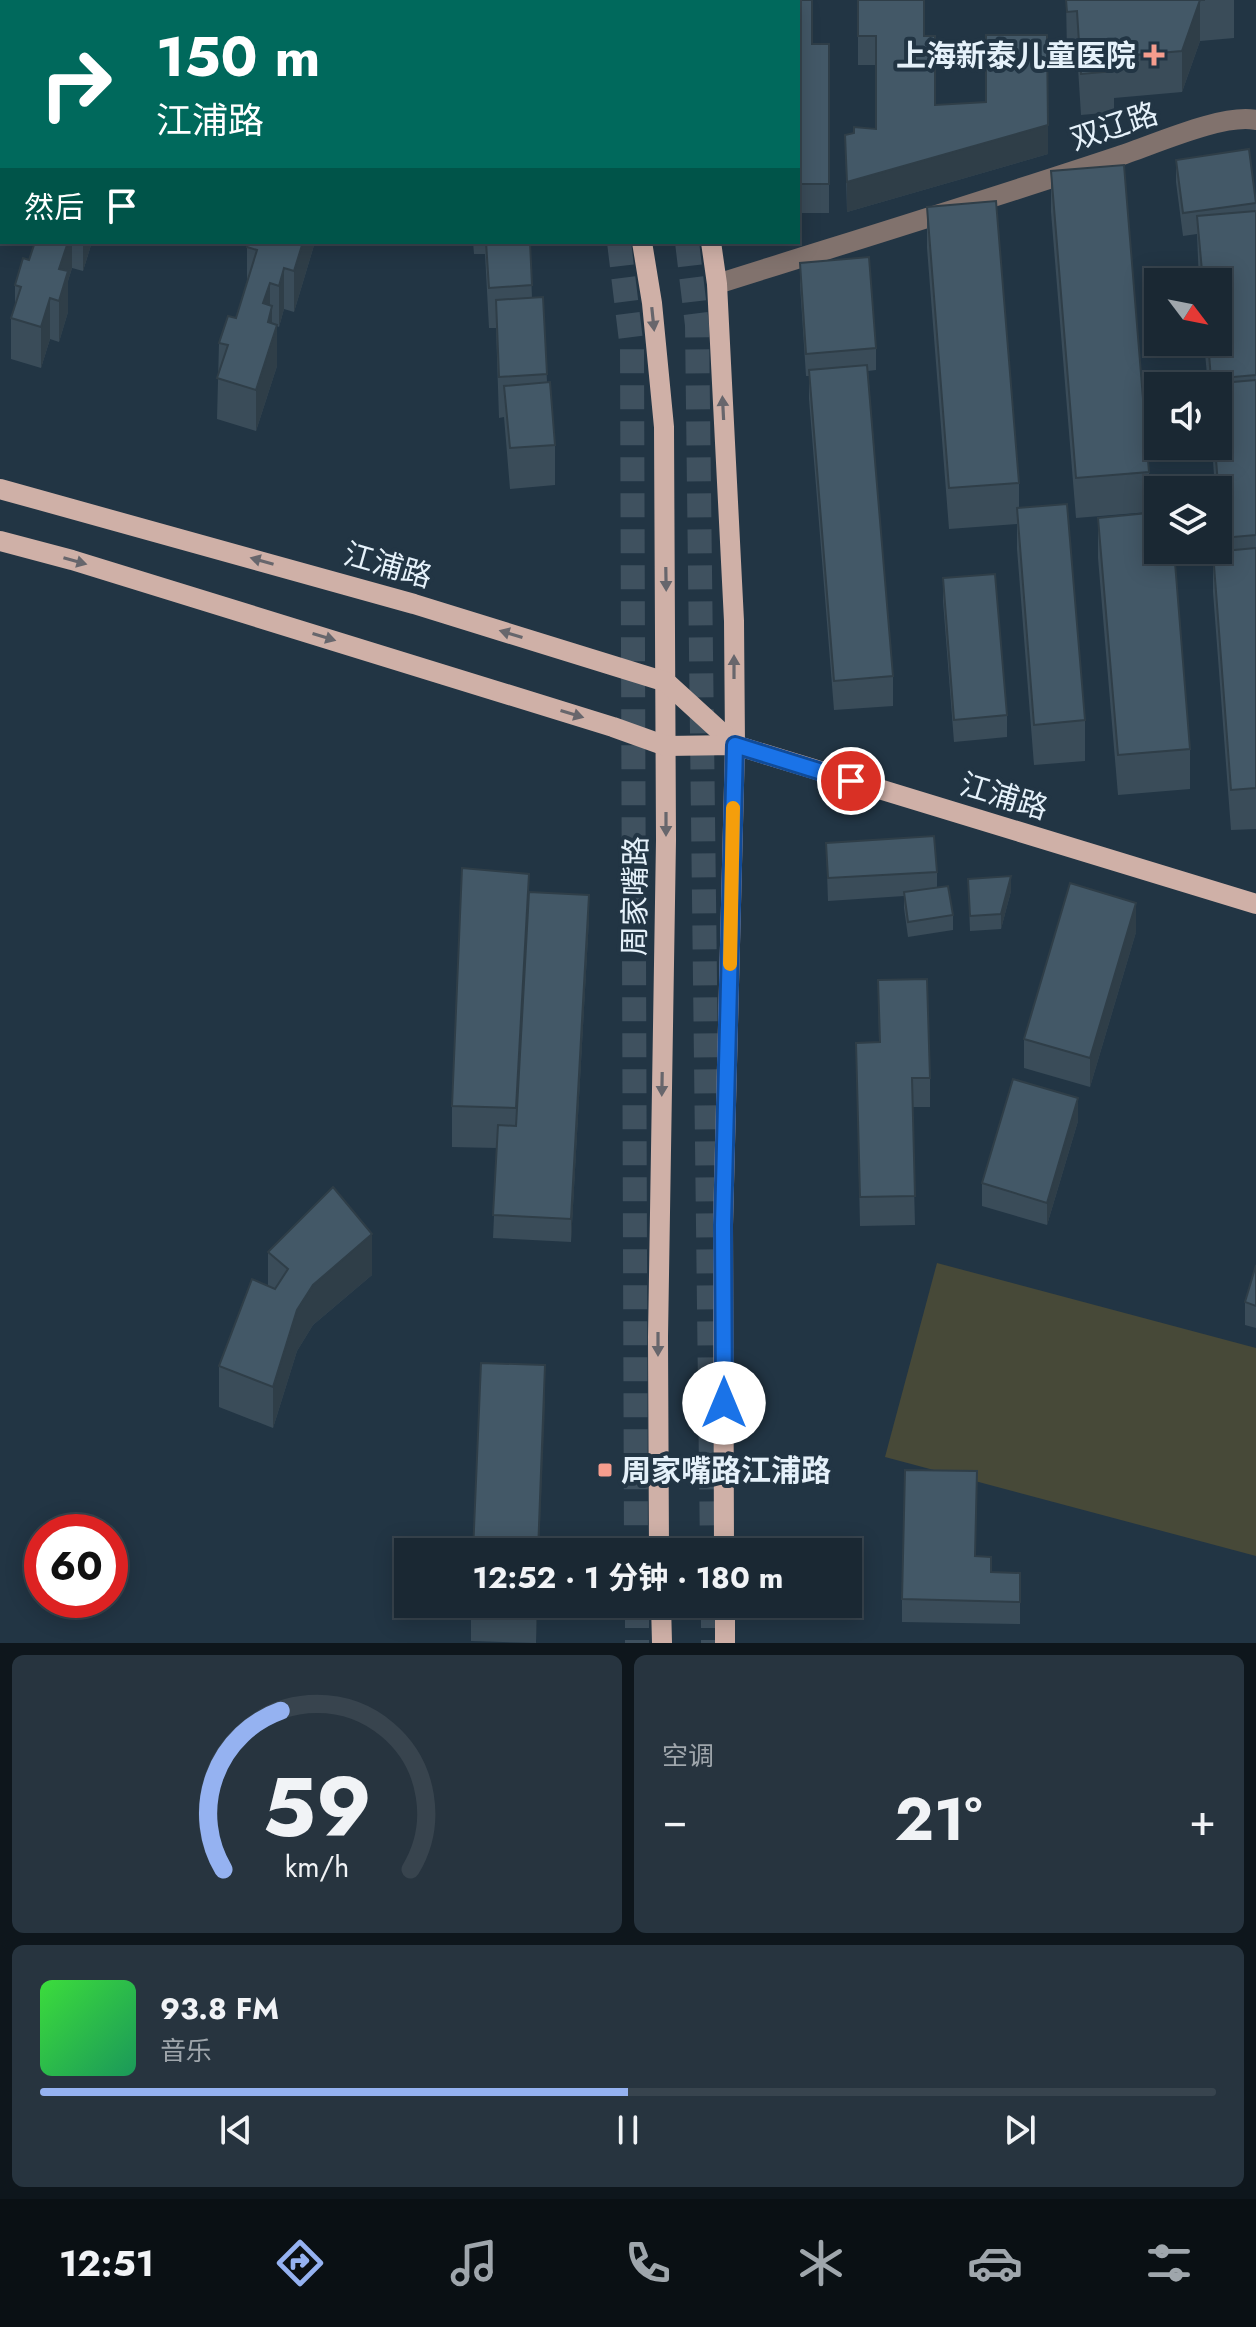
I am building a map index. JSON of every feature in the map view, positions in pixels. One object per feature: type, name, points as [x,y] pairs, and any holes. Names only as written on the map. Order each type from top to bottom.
[{"type":"main road","name":"周家嘴路","points":[[642,244],[652,303],[664,427],[666,746],[658,1337],[659,1538]]},
{"type":"main road","points":[[711,244],[717,284],[734,621],[735,745],[723,1225],[724,1538]]},
{"type":"main road","name":"江浦路","points":[[0,489],[331,580],[666,682],[735,745]]},
{"type":"main road","name":"江浦路","points":[[0,541],[102,569],[666,746],[735,745],[1256,904]]},
{"type":"main road","points":[[661,1618],[662,1643]]},
{"type":"main road","points":[[725,1618],[725,1643]]},
{"type":"street","name":"双辽路","points":[[717,284],[1210,125],[1248,118],[1256,120]]},
{"type":"green space","points":[[937,1263],[1256,1348],[1256,1556],[885,1457]]},
{"type":"building","points":[[800,0],[812,0],[812,44],[829,44],[829,184],[800,184]]},
{"type":"building","points":[[858,0],[924,0],[924,36],[935,36],[935,105],[986,102],[986,35],[1047,35],[1048,125],[847,182],[845,135],[854,133],[854,127],[876,129],[876,36],[858,36]]},
{"type":"building","points":[[1066,0],[1200,0],[1182,51],[1112,57],[1114,71],[1081,74],[1077,11],[1067,12]]},
{"type":"building","points":[[1249,149],[1256,203],[1183,213],[1176,160]]},
{"type":"building","points":[[1124,165],[1144,411],[1144,460],[1148,460],[1149,472],[1076,478],[1051,171]]},
{"type":"building","points":[[996,201],[1019,483],[949,488],[927,207]]},
{"type":"building","points":[[1256,211],[1256,375],[1232,377],[1232,372],[1210,372],[1209,356],[1232,356],[1232,268],[1202,268],[1197,216]]},
{"type":"building","points":[[34,244],[67,244],[59,269],[68,271],[59,301],[50,298],[41,327],[11,318],[21,287],[15,285],[23,258],[29,260]]},
{"type":"building","points":[[248,244],[302,244],[294,271],[284,268],[279,286],[270,283],[263,303],[272,306],[268,322],[277,325],[256,390],[217,378],[228,345],[219,343],[228,316],[236,318],[257,250],[247,247]]},
{"type":"building","points":[[486,244],[530,244],[532,285],[489,288]]},
{"type":"building","points":[[869,257],[876,348],[806,354],[800,263]]},
{"type":"building","points":[[543,297],[547,374],[499,377],[496,300]]},
{"type":"building","points":[[867,365],[893,676],[834,681],[809,370]]},
{"type":"building","points":[[1256,380],[1256,535],[1232,537],[1232,476],[1217,476],[1216,460],[1232,460],[1232,382]]},
{"type":"building","points":[[550,382],[555,445],[510,448],[504,386]]},
{"type":"building","points":[[1067,504],[1085,720],[1034,725],[1017,508]]},
{"type":"building","points":[[1144,513],[1144,564],[1175,564],[1190,749],[1118,755],[1098,518]]},
{"type":"building","points":[[1256,548],[1256,788],[1231,790],[1214,564],[1232,564],[1232,550]]},
{"type":"building","points":[[995,574],[1007,715],[954,720],[943,578]]},
{"type":"building","points":[[934,836],[937,872],[828,878],[826,843]]},
{"type":"building","points":[[462,868],[529,874],[516,1108],[452,1106]]},
{"type":"building","points":[[1011,876],[1001,914],[970,916],[968,879]]},
{"type":"building","points":[[1070,883],[1136,903],[1090,1058],[1024,1039]]},
{"type":"building","points":[[948,886],[953,915],[908,922],[904,892]]},
{"type":"building","points":[[529,892],[589,895],[571,1219],[493,1215],[498,1125],[516,1126]]},
{"type":"building","points":[[927,979],[930,1078],[912,1078],[915,1196],[860,1197],[856,1043],[880,1042],[878,980]]},
{"type":"building","points":[[1013,1079],[1078,1098],[1047,1203],[982,1183]]},
{"type":"building","points":[[333,1187],[372,1234],[313,1285],[297,1310],[273,1387],[219,1366],[252,1279],[275,1289],[288,1269],[268,1252]]},
{"type":"building","points":[[1256,1265],[1256,1306],[1245,1302]]},
{"type":"building","points":[[481,1363],[545,1365],[539,1538],[474,1538]]},
{"type":"building","points":[[905,1470],[977,1471],[975,1556],[991,1557],[991,1572],[1020,1573],[1020,1602],[902,1599]]},
{"type":"tunnel","points":[[619,244],[632,349],[636,1538]]},
{"type":"tunnel","points":[[687,244],[697,325],[712,1538]]},
{"type":"tunnel","points":[[637,1618],[637,1643]]},
{"type":"tunnel","points":[[713,1618],[713,1643]]},
{"type":"slow traffic","points":[[730,964],[733,808]]},
{"type":"place","name":"上海新泰儿童医院","points":[[1154,55]]},
{"type":"place","name":"周家嘴路江浦路","points":[[605,1470]]},
{"type":"route","points":[[724,1403],[723,1225],[735,745],[851,781]]}]
